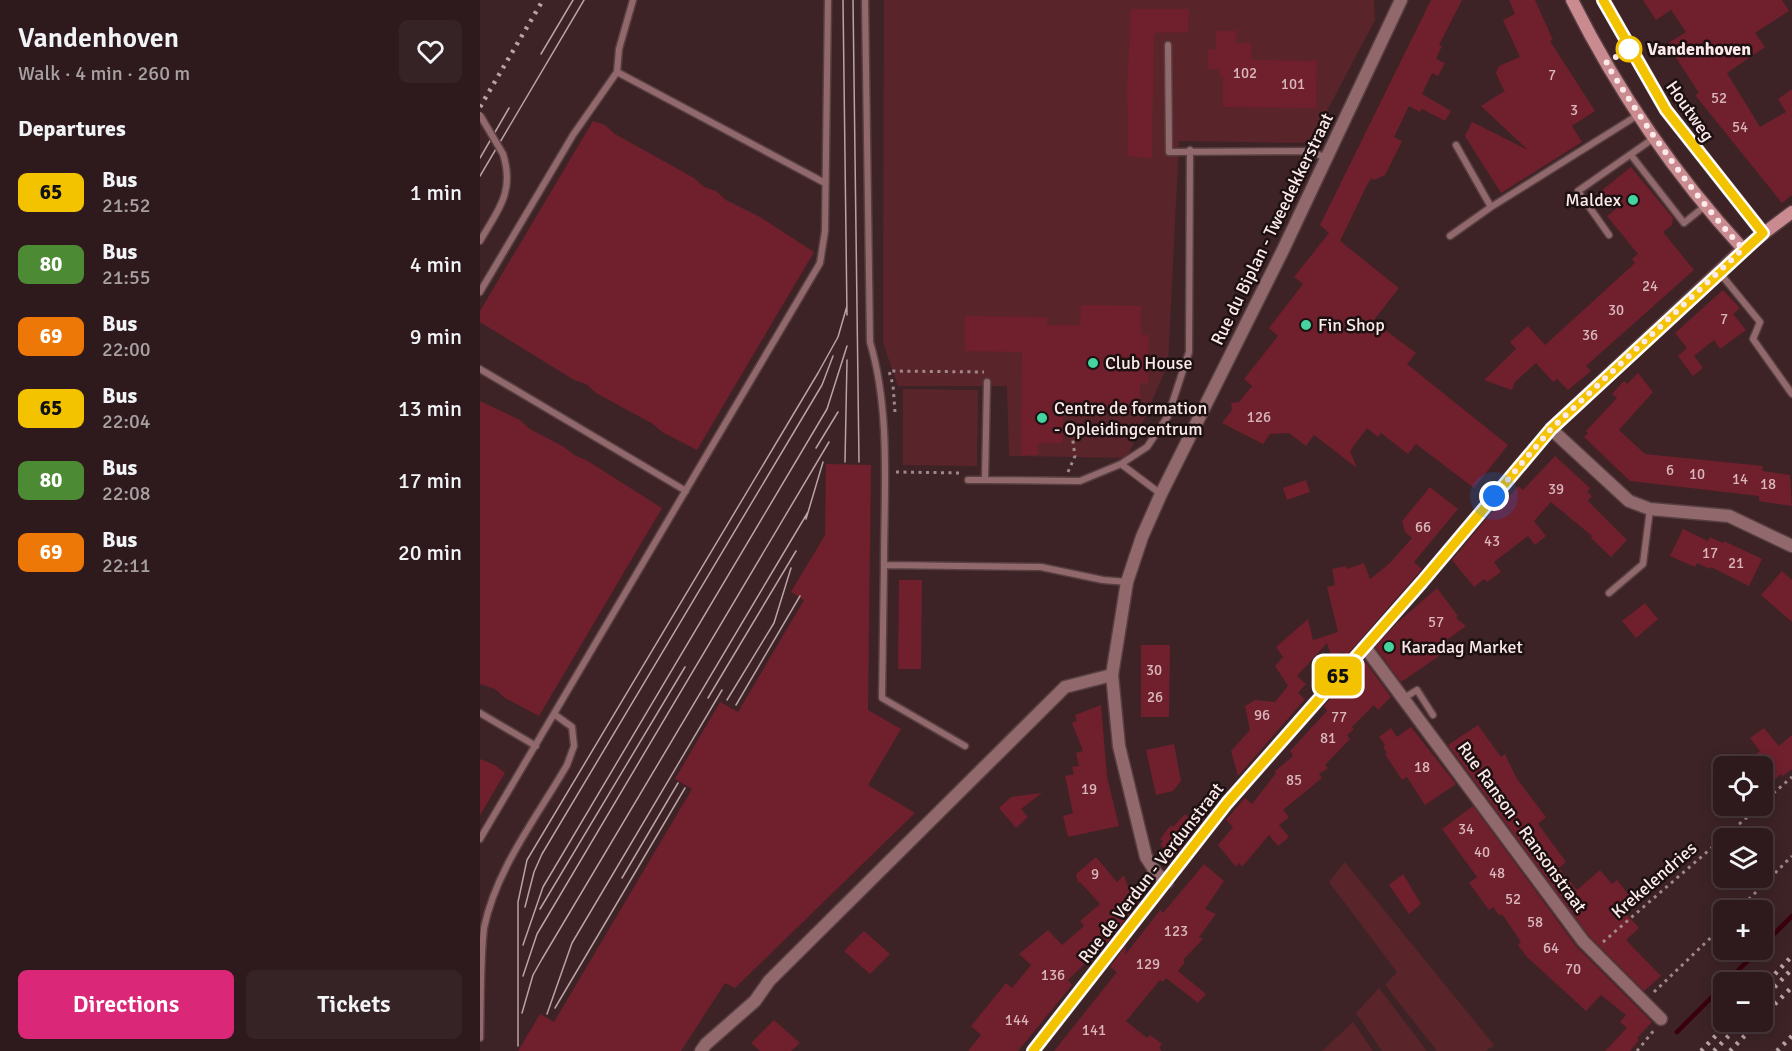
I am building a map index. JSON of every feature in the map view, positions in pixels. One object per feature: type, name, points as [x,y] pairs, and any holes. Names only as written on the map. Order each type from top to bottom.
[{"type":"main road","points":[[1572,0],[1595,45],[1638,115],[1705,206],[1743,249],[1792,212]]},
{"type":"main road","name":"Houtweg","points":[[1603,0],[1666,110],[1763,233]]},
{"type":"street","name":"Rue du Biplan - Tweedekkerstraat","points":[[1167,882],[1152,865],[1143,846],[1119,746],[1112,675],[1127,582],[1142,537],[1161,494],[1401,0]]},
{"type":"street","name":"Rue de Verdun - Verdunstraat","points":[[1033,1051],[1227,803],[1365,647],[1551,429],[1743,249]]},
{"type":"street","points":[[1551,429],[1629,501],[1650,509],[1729,516],[1792,546]]},
{"type":"street","name":"Rue Ranson - Ransonstraat","points":[[1365,647],[1593,951],[1661,1019]]},
{"type":"street","points":[[701,1051],[755,1001],[769,981],[1065,687],[1112,675]]},
{"type":"lane","points":[[480,292],[573,135],[617,72],[619,49],[633,0]]},
{"type":"lane","points":[[480,838],[820,263],[825,231],[828,0]]},
{"type":"lane","points":[[865,0],[870,342],[883,402],[882,698],[965,746]]},
{"type":"lane","points":[[1168,45],[1169,152],[1310,150],[1326,158]]},
{"type":"lane","points":[[617,72],[825,183]]},
{"type":"lane","points":[[480,114],[503,154],[508,187],[502,204],[480,240]]},
{"type":"lane","points":[[1450,236],[1491,207],[1638,115]]},
{"type":"lane","points":[[1609,235],[1578,191],[1654,138]]},
{"type":"lane","points":[[1456,145],[1491,207]]},
{"type":"lane","points":[[969,480],[986,477],[1080,481],[1121,464],[1147,447],[1160,428],[1168,416],[1188,352],[1190,150]]},
{"type":"lane","points":[[1631,154],[1684,223],[1705,206]]},
{"type":"lane","points":[[1719,272],[1760,322],[1753,339],[1792,394]]},
{"type":"lane","points":[[480,369],[686,492]]},
{"type":"lane","points":[[986,477],[987,382]]},
{"type":"lane","points":[[1121,464],[1161,494]]},
{"type":"lane","points":[[1609,593],[1643,564],[1650,509]]},
{"type":"lane","points":[[884,565],[1041,567],[1102,580],[1127,582]]},
{"type":"lane","points":[[1404,698],[1417,690],[1433,715]]},
{"type":"lane","points":[[480,713],[536,746]]},
{"type":"lane","points":[[480,1038],[483,931],[488,910],[502,875],[567,765],[574,746],[572,727],[554,714]]},
{"type":"path","points":[[895,418],[893,385],[889,371],[987,372],[987,382]]},
{"type":"path","points":[[1067,474],[1075,456],[1071,427],[1146,428],[1152,425],[1160,428]]},
{"type":"path","points":[[895,461],[895,472],[986,477]]},
{"type":"path","name":"Krekelendries","points":[[1773,794],[1792,777]]},
{"type":"path","name":"Krekelendries","points":[[1593,951],[1747,816]]},
{"type":"path","points":[[1748,900],[1792,856]]},
{"type":"path","points":[[1651,995],[1713,936]]},
{"type":"shaded area","points":[[884,0],[1374,0],[1375,20],[1310,143],[1179,141],[1168,364],[1127,458],[1009,456],[1007,386],[898,386],[883,343]]},
{"type":"shaded area","points":[[903,389],[978,390],[977,466],[903,465]]},
{"type":"shaded area","points":[[1345,862],[1494,1045],[1486,1051],[1437,1051],[1385,985],[1397,972],[1329,882]]},
{"type":"shaded area","points":[[1379,988],[1427,1051],[1382,1051],[1356,1013]]},
{"type":"shaded area","points":[[1353,1022],[1373,1051],[1322,1051]]},
{"type":"building","points":[[1431,0],[1462,0],[1439,45],[1442,46],[1436,59],[1445,63],[1438,76],[1432,73],[1422,94],[1451,111],[1445,121],[1422,109],[1420,112],[1409,106],[1394,137],[1402,141],[1385,175],[1374,180],[1372,178],[1368,183],[1340,241],[1399,288],[1373,321],[1416,353],[1407,364],[1508,445],[1474,488],[1416,444],[1408,454],[1381,433],[1378,437],[1367,428],[1350,451],[1357,468],[1314,435],[1306,446],[1289,433],[1270,434],[1263,444],[1222,423],[1232,410],[1231,403],[1239,402],[1252,386],[1244,379],[1278,336],[1269,328],[1303,284],[1294,277],[1329,233],[1320,225]]},
{"type":"building","points":[[1509,0],[1535,0],[1553,40],[1550,41],[1595,111],[1572,126],[1582,142],[1501,193],[1465,136],[1472,122],[1528,150],[1481,106],[1503,92],[1505,93],[1496,73],[1499,66],[1520,57],[1503,20],[1515,14]]},
{"type":"building","points":[[1643,0],[1782,0],[1789,11],[1755,33],[1765,47],[1727,73],[1760,127],[1786,112],[1778,99],[1792,89],[1792,195],[1782,203],[1695,95],[1699,93],[1667,44],[1686,32],[1671,10],[1656,20]]},
{"type":"building","points":[[1131,9],[1189,9],[1188,32],[1154,33],[1152,158],[1128,156],[1127,88]]},
{"type":"building","points":[[1216,31],[1237,31],[1236,43],[1251,43],[1251,60],[1317,61],[1316,108],[1223,107],[1223,77],[1220,77],[1220,69],[1208,69],[1208,50],[1216,49]]},
{"type":"building","points":[[593,121],[605,125],[615,134],[694,178],[704,187],[716,191],[726,200],[760,217],[814,252],[697,450],[662,432],[653,424],[596,393],[586,384],[574,380],[480,322],[480,311]]},
{"type":"building","points":[[1631,167],[1673,218],[1672,225],[1663,232],[1694,270],[1586,366],[1591,371],[1568,390],[1557,379],[1553,382],[1536,363],[1515,382],[1512,390],[1484,380],[1516,349],[1510,342],[1528,326],[1545,345],[1635,263],[1632,259],[1638,254],[1607,216],[1616,209],[1601,191]]},
{"type":"building","points":[[1723,290],[1740,308],[1733,314],[1746,330],[1720,349],[1714,340],[1694,356],[1703,368],[1693,376],[1678,356],[1687,348],[1675,333]]},
{"type":"building","name":"Club House","points":[[1081,305],[1141,306],[1141,335],[1149,335],[1148,383],[1140,383],[1140,412],[1063,411],[1062,443],[1038,443],[1038,455],[1021,455],[1022,352],[965,351],[965,316],[1047,317],[1047,325],[1080,325]]},
{"type":"building","points":[[1638,373],[1653,392],[1619,430],[1645,454],[1763,466],[1762,471],[1790,475],[1792,506],[1759,501],[1759,496],[1630,481],[1584,437],[1588,433],[1586,431],[1617,398],[1612,394],[1624,381],[1627,384]]},
{"type":"building","points":[[480,401],[520,420],[530,429],[586,460],[662,508],[539,716],[505,698],[495,689],[480,684]]},
{"type":"building","points":[[1555,456],[1590,488],[1587,492],[1592,496],[1588,501],[1627,540],[1611,557],[1591,538],[1592,536],[1551,502],[1534,521],[1546,536],[1535,545],[1528,536],[1494,562],[1501,572],[1487,582],[1484,579],[1474,587],[1452,560],[1501,501],[1504,503],[1518,486],[1523,490]]},
{"type":"building","points":[[826,464],[871,465],[868,710],[901,729],[868,785],[915,813],[735,988],[725,983],[681,1051],[518,1051],[540,1014],[554,1022],[692,789],[675,779],[720,702],[738,712],[804,600],[791,592],[825,535]]},
{"type":"building","points":[[1306,480],[1310,492],[1287,500],[1283,488]]},
{"type":"building","points":[[1430,487],[1458,509],[1414,562],[1422,569],[1346,656],[1344,652],[1331,656],[1327,643],[1297,676],[1306,684],[1298,693],[1305,699],[1238,776],[1231,751],[1250,730],[1245,706],[1255,700],[1275,702],[1288,686],[1275,666],[1283,657],[1276,647],[1308,619],[1313,640],[1338,632],[1327,587],[1335,585],[1332,569],[1346,566],[1347,569],[1364,563],[1370,579],[1389,564],[1412,538],[1405,532],[1402,521]]},
{"type":"building","points":[[1683,529],[1708,541],[1710,537],[1723,543],[1724,541],[1762,559],[1749,586],[1711,567],[1710,569],[1697,563],[1695,567],[1670,556]]},
{"type":"building","points":[[1782,571],[1792,580],[1792,622],[1761,595]]},
{"type":"building","points":[[899,580],[922,580],[921,669],[898,669]]},
{"type":"building","points":[[1437,588],[1458,616],[1456,618],[1466,626],[1440,645],[1445,652],[1401,682],[1375,647],[1397,623]]},
{"type":"building","points":[[1645,603],[1658,619],[1636,638],[1622,621]]},
{"type":"building","points":[[1141,645],[1170,645],[1169,717],[1141,717]]},
{"type":"building","points":[[1364,660],[1391,697],[1378,710],[1374,705],[1352,727],[1354,729],[1347,735],[1350,739],[1325,765],[1328,768],[1319,774],[1322,778],[1283,810],[1289,817],[1279,825],[1289,837],[1278,846],[1269,835],[1242,867],[1239,863],[1236,867],[1218,845],[1233,827],[1226,820],[1245,798],[1252,804],[1276,773],[1274,772],[1293,756],[1290,751],[1327,711],[1324,706]]},
{"type":"building","points":[[1101,705],[1107,777],[1119,826],[1068,837],[1063,816],[1073,813],[1065,776],[1074,774],[1072,767],[1079,766],[1076,753],[1083,751],[1072,723],[1077,721],[1075,715]]},
{"type":"building","points":[[1478,725],[1501,757],[1505,754],[1517,779],[1546,817],[1538,824],[1566,862],[1559,868],[1577,890],[1600,870],[1612,884],[1617,880],[1633,900],[1622,909],[1639,928],[1626,940],[1661,976],[1644,991],[1589,936],[1448,745]]},
{"type":"building","points":[[1411,727],[1456,784],[1425,805],[1407,777],[1402,780],[1385,754],[1387,753],[1383,747],[1385,745],[1379,737],[1391,728],[1397,737]]},
{"type":"building","points":[[1764,728],[1779,746],[1792,735],[1792,769],[1773,781],[1773,756],[1754,756],[1760,751],[1750,738]]},
{"type":"building","points":[[1174,744],[1181,781],[1173,791],[1156,795],[1146,750]]},
{"type":"building","points":[[480,759],[495,765],[505,773],[480,815]]},
{"type":"building","points":[[1042,793],[1021,809],[1028,817],[1016,828],[999,808],[1011,797]]},
{"type":"building","points":[[1473,806],[1576,946],[1652,1022],[1637,1038],[1639,1040],[1630,1051],[1605,1051],[1627,1028],[1620,1022],[1626,1015],[1601,995],[1586,1011],[1527,957],[1518,945],[1521,942],[1502,914],[1500,916],[1493,907],[1489,910],[1469,883],[1477,877],[1442,829]]},
{"type":"building","points":[[1185,814],[1196,824],[1174,858],[1160,845],[1163,841],[1160,839],[1171,825],[1173,827]]},
{"type":"building","points":[[1096,857],[1117,882],[1124,875],[1133,902],[1132,911],[1092,962],[1090,959],[1068,980],[1072,985],[1018,1051],[968,1051],[981,1035],[971,1026],[1006,983],[1012,988],[1031,965],[1019,954],[1048,930],[1062,945],[1084,926],[1080,921],[1100,904],[1078,882],[1076,874]]},
{"type":"building","points":[[1204,864],[1224,881],[1205,909],[1216,914],[1199,937],[1203,939],[1183,960],[1185,962],[1178,971],[1206,994],[1198,1003],[1166,978],[1163,982],[1160,980],[1126,1021],[1147,1038],[1150,1035],[1162,1044],[1159,1048],[1162,1051],[1054,1051],[1117,972],[1110,967],[1126,945],[1125,955],[1160,910],[1163,913]]},
{"type":"building","points":[[1403,874],[1421,904],[1409,914],[1389,885]]},
{"type":"building","points":[[864,931],[890,954],[870,974],[844,951]]},
{"type":"building","points":[[774,1020],[800,1043],[791,1051],[760,1051],[751,1043]]},
{"type":"waterway","points":[[1773,935],[1792,916]]},
{"type":"waterway","points":[[1736,972],[1749,960]]},
{"type":"waterway","points":[[1677,1032],[1713,996]]},
{"type":"tram line","points":[[541,54],[573,0]]},
{"type":"tram line","points":[[480,176],[584,0]]},
{"type":"tram line","points":[[843,0],[847,315]]},
{"type":"tram line","points":[[853,0],[859,462]]},
{"type":"tram line","points":[[480,158],[509,108]]},
{"type":"tram line","points":[[518,1046],[518,902],[527,860],[818,373],[838,337],[847,306]]},
{"type":"tram line","points":[[523,945],[543,887],[827,409],[847,346]]},
{"type":"tram line","points":[[525,907],[534,872],[542,854],[822,385],[833,356]]},
{"type":"tram line","points":[[845,462],[847,360]]},
{"type":"tram line","points":[[816,448],[838,412]]},
{"type":"tram line","points":[[523,976],[537,934],[829,442]]},
{"type":"tram line","points":[[806,519],[823,462]]},
{"type":"tram line","points":[[522,1013],[533,975],[542,959],[808,512]]},
{"type":"tram line","points":[[708,698],[796,551]]},
{"type":"tram line","points":[[727,700],[774,623],[791,568]]},
{"type":"tram line","points":[[736,705],[800,596]]},
{"type":"tram line","points":[[540,909],[685,667]]},
{"type":"tram line","points":[[547,1014],[572,943],[722,690]]},
{"type":"tram line","points":[[622,878],[678,783]]},
{"type":"tram line","points":[[555,1008],[685,788]]},
{"type":"railway","points":[[480,107],[543,0]]},
{"type":"railway","points":[[1775,974],[1792,956]]},
{"type":"railway","points":[[1773,989],[1792,969]]},
{"type":"railway","points":[[1773,1006],[1792,987]]},
{"type":"railway","points":[[1701,1051],[1719,1032]]},
{"type":"railway","points":[[1714,1051],[1732,1032]]},
{"type":"railway","points":[[1730,1051],[1748,1032]]},
{"type":"railway","points":[[1777,1051],[1792,1036]]},
{"type":"bus line","name":"65","points":[[1033,1051],[1183,863],[1227,803],[1422,582],[1551,429],[1743,249],[1763,233],[1693,148],[1666,110],[1635,61],[1603,0]]},
{"type":"place","name":"Vandenhoven","points":[[1629,49]]},
{"type":"place","name":"Maldex","points":[[1633,200]]},
{"type":"place","name":"Fin Shop","points":[[1306,325]]},
{"type":"place","name":"Club House","points":[[1093,363]]},
{"type":"place","name":"Centre de formation - Opleidingcentrum","points":[[1042,418]]},
{"type":"place","name":"Karadag Market","points":[[1389,647]]},
{"type":"route","points":[[1494,496],[1551,429],[1743,249],[1705,206],[1654,138],[1606,63],[1629,49]]}]
